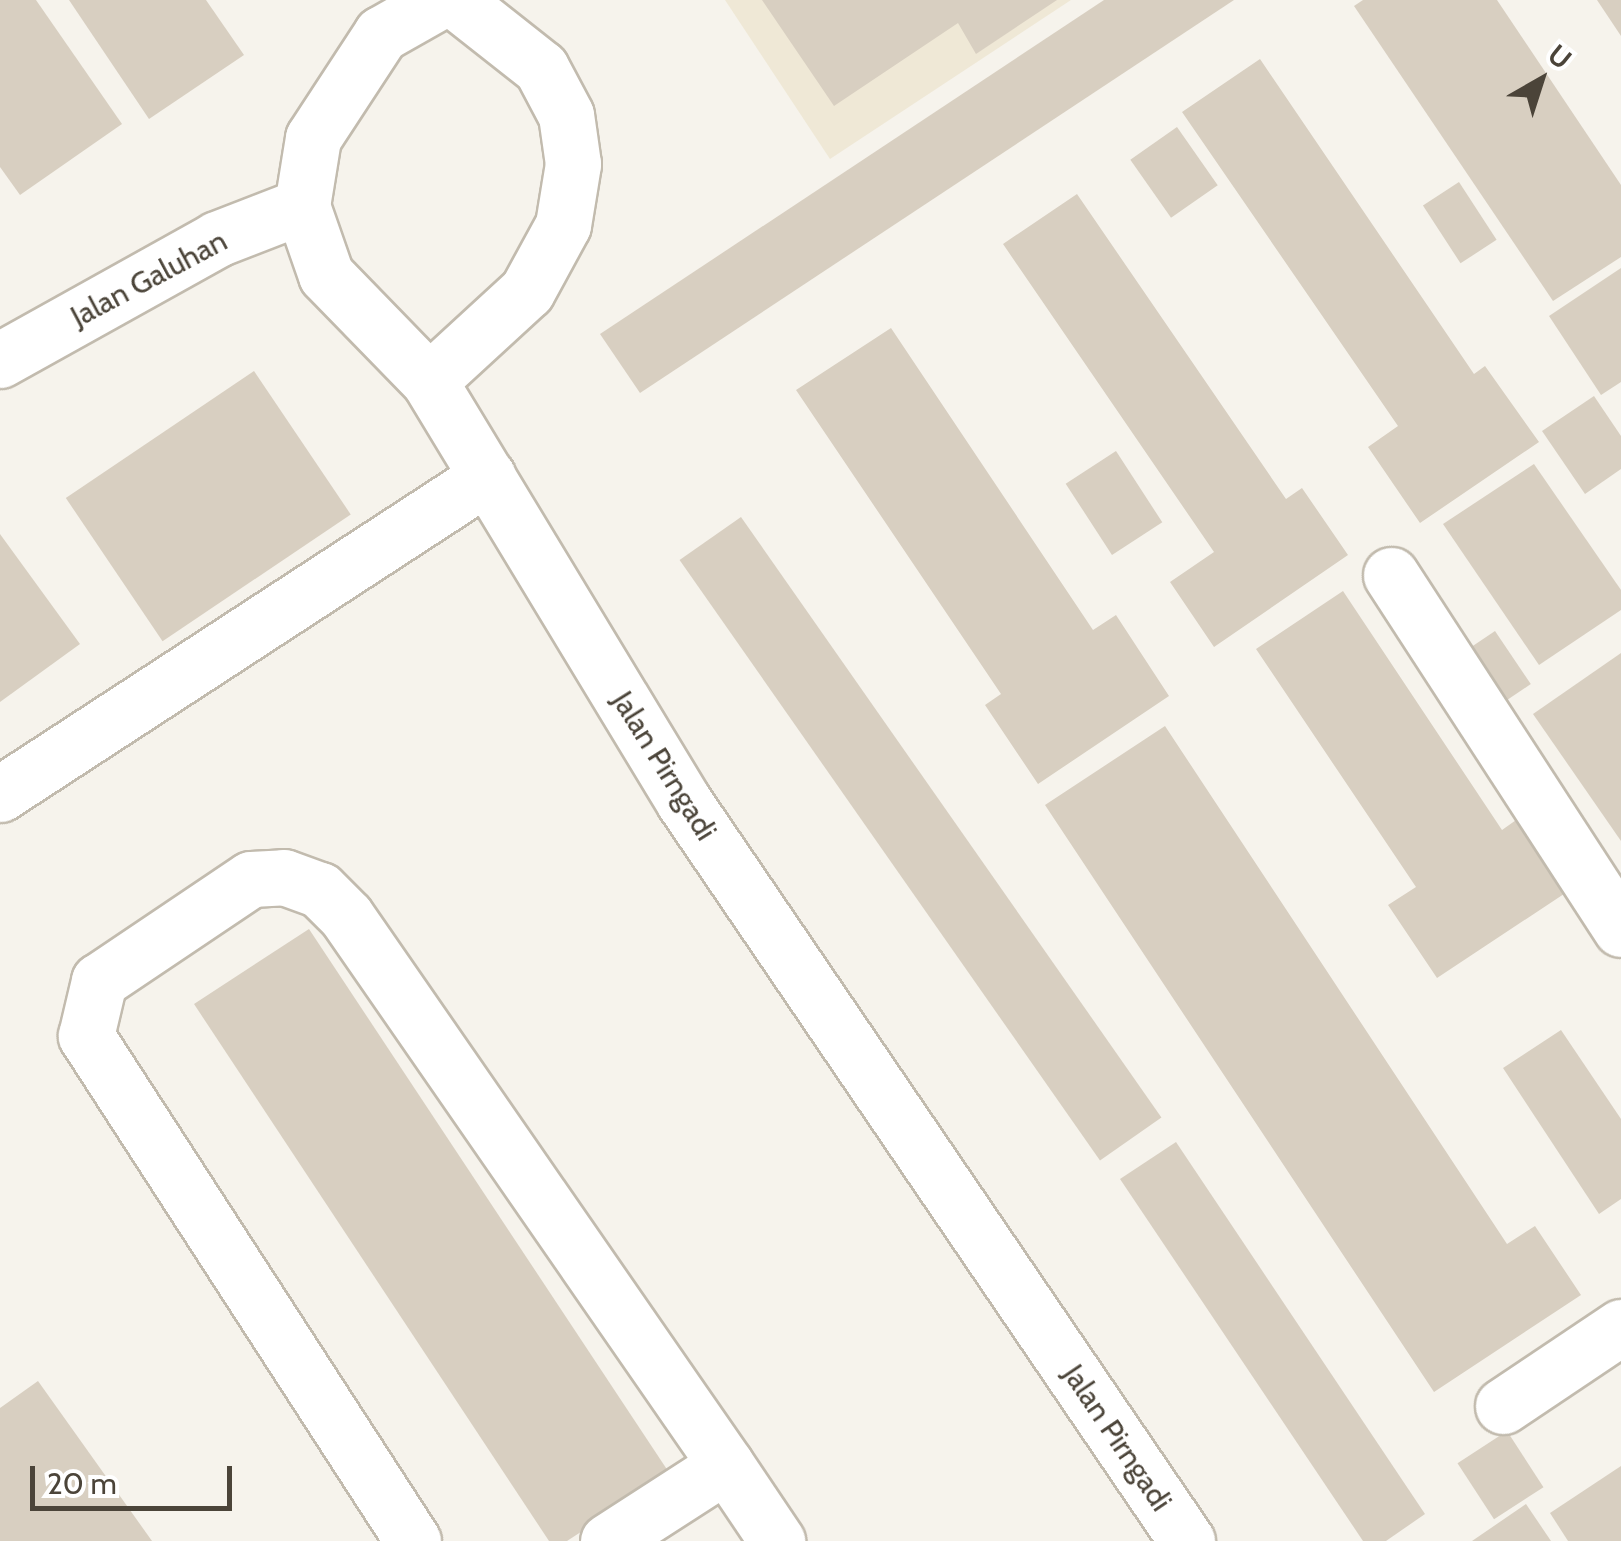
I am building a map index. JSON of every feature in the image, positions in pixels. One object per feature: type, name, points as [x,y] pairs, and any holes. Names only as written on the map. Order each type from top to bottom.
[{"type":"street","name":"Jalan Pirngadi","points":[[441,0],[381,34],[314,138],[302,206],[326,275],[430,382],[684,802],[1187,1541]]},
{"type":"street","points":[[430,382],[527,291],[563,225],[573,164],[566,115],[541,68],[456,0]]},
{"type":"street","name":"Jalan Galuhan","points":[[5,347],[218,238],[302,206]]},
{"type":"street","points":[[0,794],[488,476]]},
{"type":"street","points":[[1390,575],[1621,929]]},
{"type":"street","points":[[414,1541],[86,1036],[99,982],[251,879],[284,877],[320,890],[346,916],[778,1541]]},
{"type":"street","points":[[1503,1406],[1621,1327]]},
{"type":"street","points":[[608,1541],[726,1465]]},
{"type":"shaded area","points":[[725,0],[1071,0],[830,159]]},
{"type":"building","points":[[0,0],[36,0],[122,124],[20,195],[0,167]]},
{"type":"building","points":[[69,0],[206,0],[244,55],[149,119]]},
{"type":"building","points":[[762,0],[1057,0],[976,54],[958,23],[834,106]]},
{"type":"building","points":[[1104,0],[1234,0],[640,393],[600,334]]},
{"type":"building","points":[[1363,0],[1497,0],[1621,185],[1621,257],[1553,301],[1354,6]]},
{"type":"building","points":[[1597,0],[1621,0],[1621,36]]},
{"type":"building","points":[[1260,59],[1474,374],[1485,366],[1539,442],[1420,523],[1368,447],[1398,426],[1182,112]]},
{"type":"building","points":[[1177,127],[1218,185],[1171,218],[1130,160]]},
{"type":"building","points":[[1459,182],[1497,240],[1461,263],[1423,205]]},
{"type":"building","points":[[1077,194],[1286,499],[1302,488],[1348,555],[1214,647],[1170,582],[1214,552],[1003,244]]},
{"type":"building","points":[[1621,268],[1621,382],[1601,395],[1549,316]]},
{"type":"building","points":[[891,328],[1093,630],[1116,615],[1169,696],[1038,784],[985,705],[1001,694],[796,390]]},
{"type":"building","points":[[254,371],[351,514],[163,641],[66,498]]},
{"type":"building","points":[[1594,396],[1621,436],[1621,469],[1585,494],[1542,431]]},
{"type":"building","points":[[1116,451],[1162,522],[1112,555],[1066,484]]},
{"type":"building","points":[[1534,464],[1621,590],[1621,610],[1539,665],[1443,524]]},
{"type":"building","points":[[741,517],[1161,1117],[1100,1160],[680,560]]},
{"type":"building","points":[[0,534],[80,644],[0,702]]},
{"type":"building","points":[[1343,591],[1502,830],[1529,811],[1579,884],[1437,978],[1388,905],[1416,887],[1256,649]]},
{"type":"building","points":[[1495,631],[1531,684],[1489,713],[1453,660]]},
{"type":"building","points":[[1621,653],[1621,841],[1533,714]]},
{"type":"building","points":[[1165,726],[1507,1244],[1535,1226],[1581,1295],[1434,1392],[1045,805]]},
{"type":"building","points":[[309,929],[670,1474],[567,1541],[549,1541],[194,1004]]},
{"type":"building","points":[[1561,1030],[1621,1119],[1621,1199],[1599,1214],[1503,1068]]},
{"type":"building","points":[[1176,1142],[1425,1514],[1386,1541],[1363,1541],[1120,1179]]},
{"type":"building","points":[[38,1381],[152,1541],[0,1541],[0,1408]]},
{"type":"building","points":[[1507,1431],[1543,1487],[1494,1519],[1458,1463]]},
{"type":"building","points":[[1621,1466],[1621,1541],[1568,1541],[1550,1513]]},
{"type":"building","points":[[1526,1504],[1551,1541],[1472,1541]]}]
